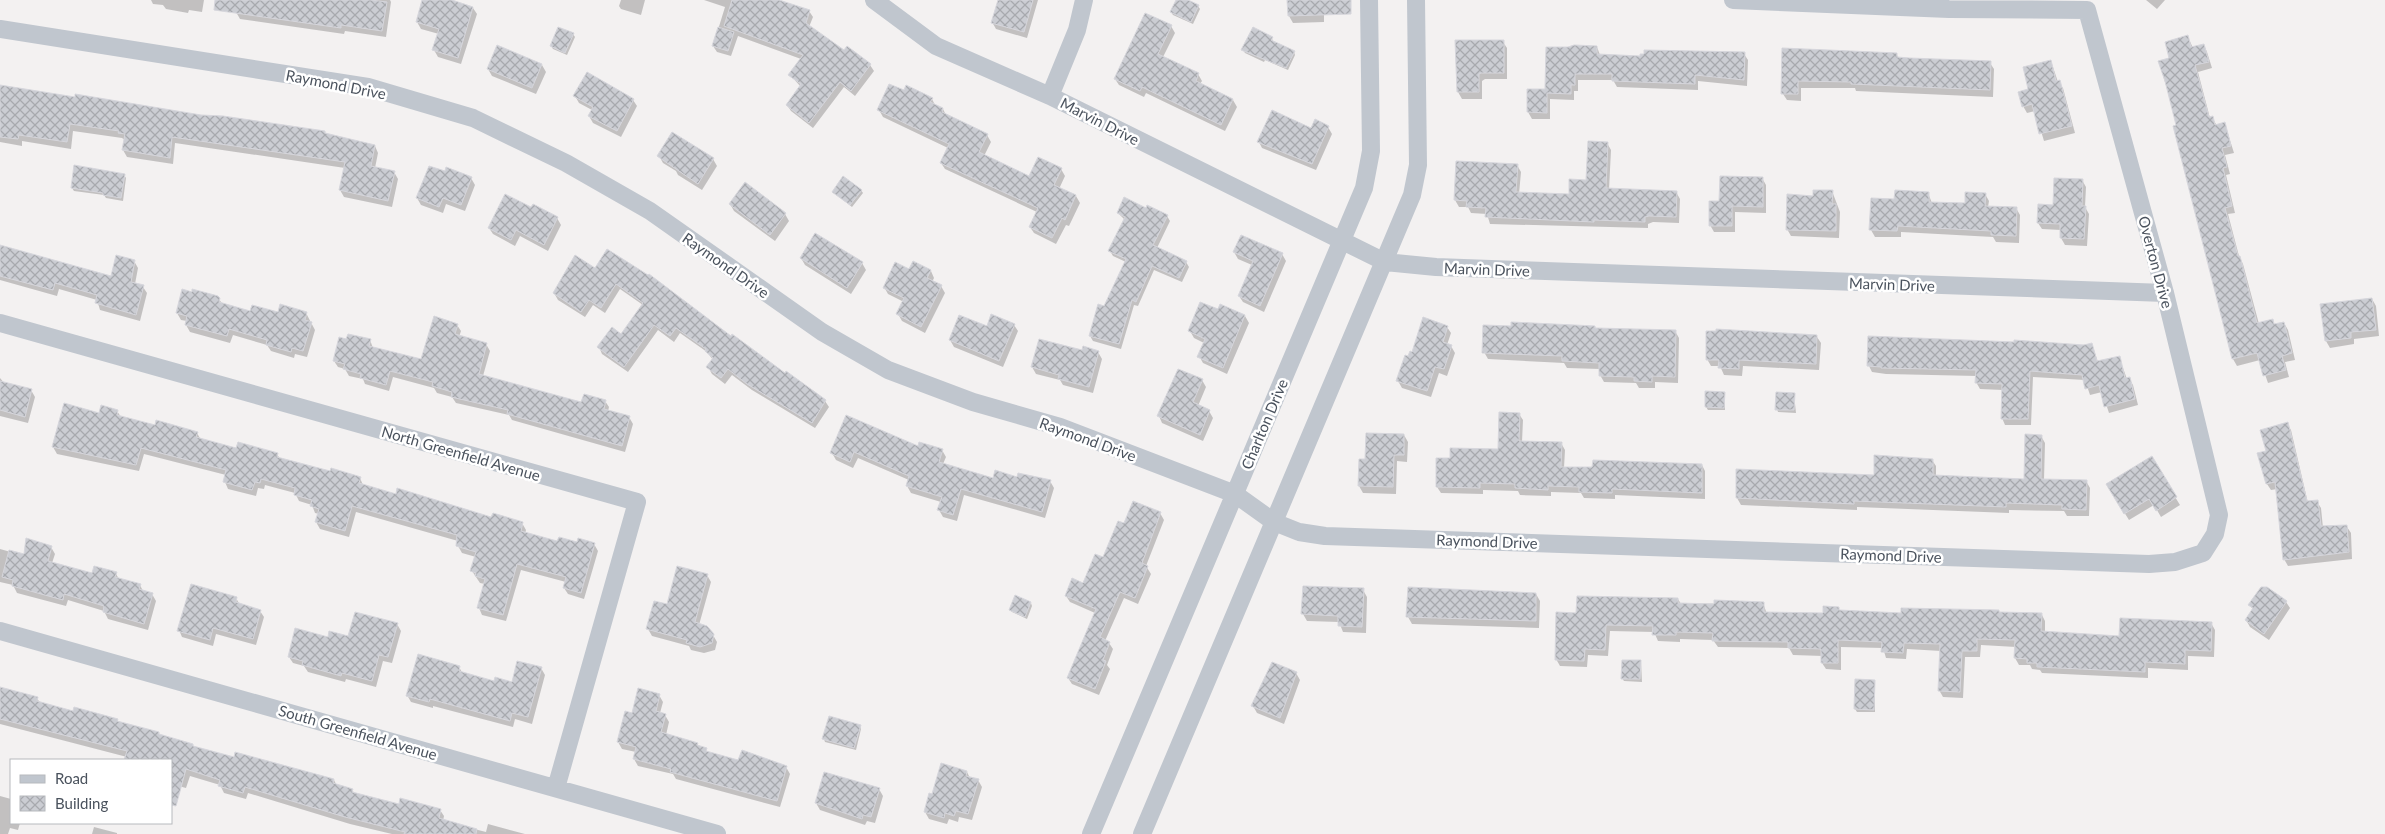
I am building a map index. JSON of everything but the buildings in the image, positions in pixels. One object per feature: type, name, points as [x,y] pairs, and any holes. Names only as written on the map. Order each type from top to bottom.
[{"type":"street","name":"Marvin Drive","points":[[874,0],[936,46],[1050,96],[1341,242],[1385,262],[1436,267],[2165,293]]},
{"type":"street","points":[[1050,96],[1077,30],[1084,0]]},
{"type":"street","name":"Charlton Drive","points":[[1091,834],[1364,188],[1370,163],[1369,0]]},
{"type":"street","points":[[1142,834],[1412,195],[1417,173],[1416,0]]},
{"type":"street","points":[[1733,0],[1950,5]]},
{"type":"street","name":"Overton Drive","points":[[1950,5],[2087,10],[2165,293],[2219,515]]},
{"type":"street","name":"Raymond Drive","points":[[0,29],[368,87],[473,118],[566,163],[650,211],[822,332],[888,370],[973,402],[1060,427],[1235,494],[1274,522],[1299,532],[1324,536],[2149,564],[2175,562],[2202,554],[2214,534],[2219,515]]},
{"type":"street","name":"North Greenfield Avenue","points":[[0,323],[637,502],[556,788]]},
{"type":"street","name":"South Greenfield Avenue","points":[[0,631],[717,834]]}]
